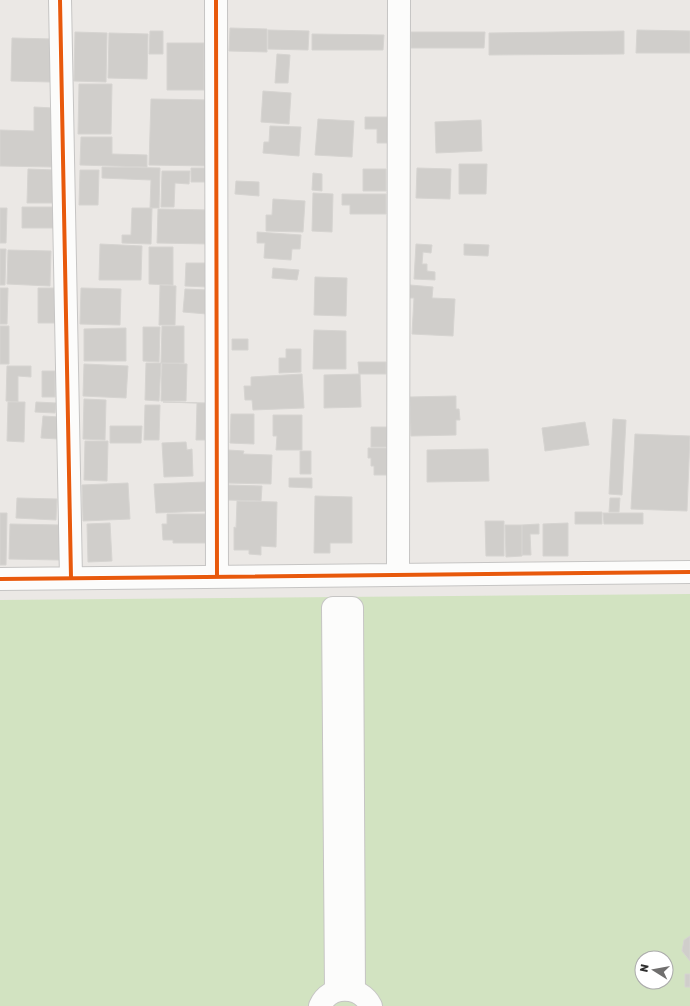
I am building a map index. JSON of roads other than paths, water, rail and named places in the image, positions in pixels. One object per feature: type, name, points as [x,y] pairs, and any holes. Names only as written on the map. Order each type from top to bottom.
[{"type":"street","points":[[60,0],[71,578]]},
{"type":"street","points":[[216,0],[217,576]]},
{"type":"street","points":[[398,574],[399,0]]},
{"type":"street","points":[[0,579],[690,572]]},
{"type":"street","points":[[345,991],[352,608],[351,575]]},
{"type":"street","points":[[320,1006],[328,995],[345,991],[362,995],[371,1006]]}]
